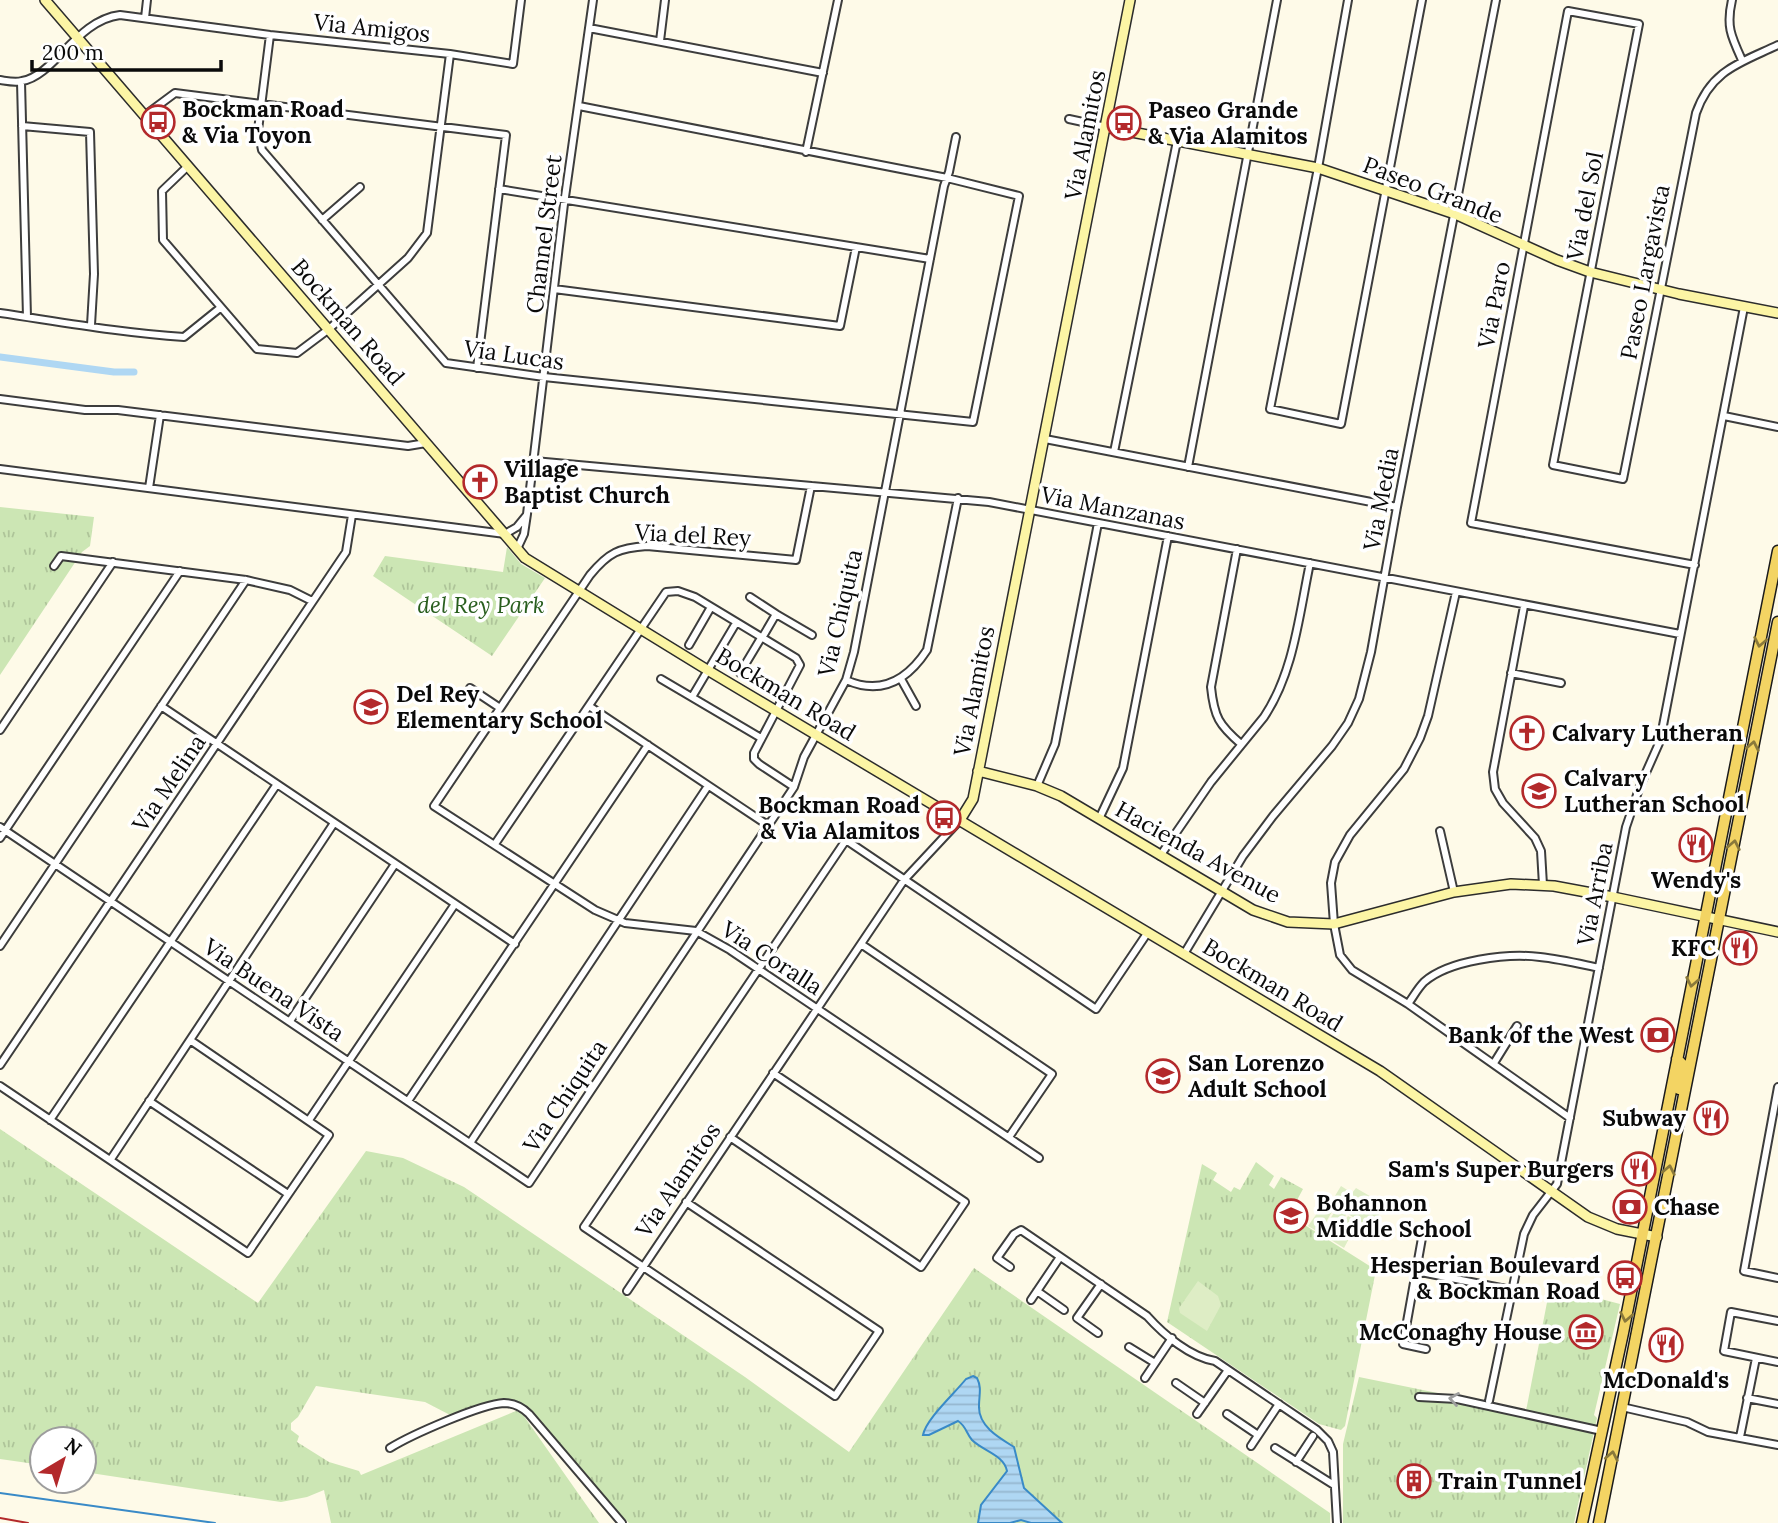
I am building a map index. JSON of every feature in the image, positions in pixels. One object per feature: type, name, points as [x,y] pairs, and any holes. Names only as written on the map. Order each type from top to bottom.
[{"type":"main road","points":[[1582,1523],[1619,1351],[1778,551]]},
{"type":"main road","points":[[1599,1523],[1778,622]]},
{"type":"main road","points":[[1731,785],[1738,797],[1740,813]]},
{"type":"main road","points":[[1686,1010],[1690,1027],[1684,1056],[1690,1065]]},
{"type":"main road","points":[[1677,1059],[1683,1065],[1676,1103],[1679,1120]]},
{"type":"main road","points":[[1619,1351],[1620,1365],[1629,1376]]},
{"type":"street","name":"Bockman Road","points":[[45,0],[517,549],[537,567],[1391,1078],[1601,1224],[1657,1237]]},
{"type":"street","points":[[145,18],[147,0]]},
{"type":"street","name":"Via Amigos","points":[[21,82],[39,73],[76,37],[113,15],[450,54],[513,64],[521,0]]},
{"type":"street","name":"Channel Street","points":[[517,549],[524,534],[527,514],[565,199],[593,0]]},
{"type":"street","points":[[660,41],[665,0]]},
{"type":"street","points":[[806,152],[838,0]]},
{"type":"street","name":"Via Alamitos","points":[[627,1291],[904,880],[960,820],[971,804],[1130,0]]},
{"type":"street","points":[[1188,467],[1278,0]]},
{"type":"street","points":[[1348,0],[1270,409],[1340,424],[1422,0]]},
{"type":"street","name":"Via Media","points":[[1184,954],[1250,846],[1332,746],[1348,723],[1359,699],[1496,0]]},
{"type":"street","points":[[1731,0],[1727,20],[1742,60]]},
{"type":"street","name":"Via Paro","points":[[1568,11],[1471,523],[1695,565]]},
{"type":"street","name":"Via del Sol","points":[[1553,465],[1639,24],[1568,11]]},
{"type":"street","points":[[589,28],[823,73]]},
{"type":"street","name":"Via Lucas","points":[[270,35],[257,130],[262,150],[446,363],[544,377],[973,422],[1018,196],[947,178]]},
{"type":"street","name":"Paseo Largavista","points":[[1553,465],[1623,478],[1659,290],[1699,104],[1720,75],[1742,60],[1778,45]]},
{"type":"street","points":[[188,166],[162,191],[163,240],[257,349],[297,353],[329,329],[408,258],[427,233],[450,54]]},
{"type":"street","points":[[0,80],[21,82],[27,317]]},
{"type":"street","points":[[144,116],[175,93],[506,135],[477,368]]},
{"type":"street","points":[[579,106],[947,178]]},
{"type":"street","name":"Paseo Grande","points":[[1069,119],[1318,168],[1455,214],[1590,272],[1659,290],[1778,313]]},
{"type":"street","points":[[22,126],[90,132],[92,325]]},
{"type":"street","name":"Via Chiquita","points":[[529,1182],[794,787],[804,757],[846,680],[929,259],[956,137]]},
{"type":"street","points":[[1114,452],[1177,141]]},
{"type":"street","points":[[322,220],[360,187]]},
{"type":"street","points":[[499,189],[929,259]]},
{"type":"street","points":[[554,289],[841,326],[856,247]]},
{"type":"street","name":"Via Arriba","points":[[1489,1401],[1524,1234],[1533,1215],[1557,1184],[1626,827],[1660,741],[1744,307]]},
{"type":"street","points":[[0,313],[137,334],[184,337],[220,308]]},
{"type":"street","points":[[0,399],[85,410],[118,410],[408,446],[426,443]]},
{"type":"street","points":[[149,488],[160,415]]},
{"type":"street","points":[[1724,416],[1778,427]]},
{"type":"street","points":[[1045,439],[1397,507]]},
{"type":"street","name":"Via Manzanas","points":[[534,461],[958,498],[1029,509],[1680,634]]},
{"type":"street","points":[[0,469],[505,534],[517,527],[527,514]]},
{"type":"street","name":"Via del Rey","points":[[434,806],[603,559],[626,548],[648,546],[796,559],[811,486]]},
{"type":"street","points":[[846,680],[871,685],[888,684],[901,679],[915,668],[927,650],[958,498]]},
{"type":"street","name":"Via Melina","points":[[0,1065],[346,552],[352,515]]},
{"type":"street","points":[[1037,786],[1055,744],[1098,523]]},
{"type":"street","points":[[1099,819],[1123,768],[1168,536]]},
{"type":"street","points":[[1237,550],[1211,687],[1216,718],[1241,744]]},
{"type":"street","points":[[54,566],[61,556],[180,571],[246,580],[290,590],[312,601]]},
{"type":"street","points":[[0,730],[113,562]]},
{"type":"street","points":[[1160,856],[1197,800],[1264,717],[1283,682],[1310,563]]},
{"type":"street","points":[[0,838],[3,829],[180,571]]},
{"type":"street","points":[[0,946],[246,580]]},
{"type":"street","points":[[495,844],[666,592],[678,591],[711,607],[796,658],[800,665],[754,753],[754,759],[794,787]]},
{"type":"street","points":[[1456,592],[1428,716],[1420,738],[1404,769],[1350,835],[1335,862],[1331,883],[1334,924],[1340,955],[1352,970],[1408,1004],[1570,1118]]},
{"type":"street","points":[[750,597],[812,635]]},
{"type":"street","points":[[1524,606],[1494,769],[1495,789],[1503,803],[1535,838],[1543,862],[1543,885]]},
{"type":"street","points":[[689,645],[711,607]]},
{"type":"street","points":[[740,673],[776,614]]},
{"type":"street","points":[[692,697],[736,624]]},
{"type":"street","points":[[1511,673],[1561,683]]},
{"type":"street","points":[[661,679],[761,738]]},
{"type":"street","points":[[901,679],[916,706]]},
{"type":"street","points":[[470,688],[500,708]]},
{"type":"street","points":[[161,706],[515,944]]},
{"type":"street","points":[[589,706],[769,826]]},
{"type":"street","points":[[408,1101],[648,746]]},
{"type":"street","name":"Hacienda Avenue","points":[[978,771],[1037,786],[1061,796],[1221,892],[1270,917],[1305,924],[1334,924],[1454,892],[1511,884],[1543,885],[1613,897],[1778,932]]},
{"type":"street","points":[[50,1119],[277,784]]},
{"type":"street","points":[[470,1143],[708,786]]},
{"type":"street","name":"Via Coralla","points":[[434,806],[595,910],[617,921],[696,931],[758,968],[1039,1158]]},
{"type":"street","points":[[111,1159],[334,823]]},
{"type":"street","name":"Via Buena Vista","points":[[3,829],[529,1182]]},
{"type":"street","points":[[1440,831],[1454,892]]},
{"type":"street","points":[[686,1202],[879,1331],[835,1396],[584,1227],[758,968],[846,839],[1096,1009],[1148,932]]},
{"type":"street","points":[[290,1021],[395,864]]},
{"type":"street","points":[[309,1121],[455,904]]},
{"type":"street","points":[[860,944],[1052,1074],[1009,1138]]},
{"type":"street","points":[[1408,1004],[1422,983],[1438,972],[1472,961],[1501,957],[1538,957],[1599,968]]},
{"type":"street","points":[[1494,1063],[1517,1027]]},
{"type":"street","points":[[0,1086],[248,1253],[329,1135],[190,1040]]},
{"type":"street","points":[[730,1137],[921,1267],[965,1202],[774,1073]]},
{"type":"street","points":[[1778,1087],[1744,1270],[1778,1278]]},
{"type":"street","points":[[149,1101],[288,1194]]},
{"type":"street","points":[[1010,1267],[997,1258],[1016,1231],[1021,1230],[1147,1316],[1158,1329],[1203,1359],[1215,1361],[1317,1430],[1328,1441],[1333,1452],[1337,1523]]},
{"type":"street","points":[[1422,1238],[1403,1344],[1426,1349]]},
{"type":"street","points":[[1031,1300],[1060,1258]]},
{"type":"street","points":[[1416,1271],[1511,1290]]},
{"type":"street","points":[[1098,1333],[1077,1318],[1101,1284]]},
{"type":"street","points":[[1037,1291],[1064,1310]]},
{"type":"street","points":[[1778,1321],[1731,1312],[1724,1351],[1778,1362]]},
{"type":"street","points":[[1145,1378],[1172,1338]]},
{"type":"street","points":[[1129,1347],[1155,1363]]},
{"type":"street","points":[[1740,1437],[1756,1358]]},
{"type":"street","points":[[1197,1414],[1228,1370]]},
{"type":"street","points":[[1176,1383],[1205,1403]]},
{"type":"street","points":[[1419,1397],[1457,1399],[1602,1431]]},
{"type":"street","points":[[1747,1398],[1778,1404]]},
{"type":"street","points":[[390,1448],[486,1407],[511,1403],[529,1414],[622,1523]]},
{"type":"street","points":[[1251,1446],[1279,1404]]},
{"type":"street","points":[[1622,1407],[1687,1422],[1708,1432],[1778,1445]]},
{"type":"street","points":[[1227,1414],[1258,1435]]},
{"type":"street","points":[[1296,1462],[1313,1436]]},
{"type":"street","points":[[1275,1448],[1334,1485]]},
{"type":"green space","points":[[0,507],[94,517],[90,546],[82,552],[0,675]]},
{"type":"green space","name":"del Rey Park","points":[[507,547],[521,564],[545,578],[492,656],[373,576],[385,556],[503,572]]},
{"type":"green space","points":[[0,1129],[258,1303],[366,1151],[403,1158],[464,1187],[745,1377],[849,1452],[974,1268],[1330,1513],[1330,1523],[629,1523],[533,1412],[523,1405],[513,1401],[493,1401],[452,1416],[425,1402],[316,1386],[298,1417],[291,1423],[291,1430],[299,1436],[297,1442],[329,1462],[359,1471],[361,1475],[516,1411],[521,1412],[599,1523],[331,1523],[324,1490],[307,1497],[281,1502],[98,1474],[98,1425],[28,1425],[28,1463],[0,1459]]},
{"type":"green space","points":[[1256,1162],[1274,1176],[1269,1185],[1274,1189],[1281,1177],[1303,1189],[1289,1215],[1376,1270],[1345,1426],[1341,1430],[1319,1424],[1167,1322],[1202,1164],[1217,1173],[1213,1180],[1231,1192],[1234,1187],[1240,1190]]},
{"type":"green space","points":[[1341,1186],[1352,1193],[1356,1188],[1380,1202],[1377,1207],[1382,1210],[1371,1228],[1343,1211],[1346,1215],[1335,1233],[1325,1227],[1337,1208],[1330,1204]]},
{"type":"green space","points":[[1325,1202],[1334,1208],[1320,1233],[1308,1226]]},
{"type":"green space","points":[[1348,1216],[1358,1222],[1344,1248],[1331,1240]]},
{"type":"green space","points":[[1198,1281],[1218,1296],[1221,1305],[1207,1331],[1180,1313],[1179,1308]]},
{"type":"green space","points":[[1549,1292],[1585,1299],[1586,1295],[1620,1304],[1594,1415],[1597,1418],[1574,1523],[1343,1523],[1343,1444],[1359,1377],[1526,1411]]},
{"type":"water","points":[[973,1376],[977,1378],[979,1385],[982,1420],[990,1431],[1014,1447],[1024,1488],[1062,1523],[1031,1523],[1021,1520],[1010,1523],[978,1523],[981,1505],[1007,1471],[1002,1461],[972,1440],[958,1421],[929,1435],[923,1435],[941,1407],[966,1379]]},
{"type":"waterway","points":[[0,357],[114,372],[134,372]]},
{"type":"waterway","points":[[0,1493],[215,1523]]},
{"type":"railway","points":[[0,1518],[28,1523]]},
{"type":"place","name":"Bockman Road & Via Toyon","points":[[158,122]]},
{"type":"place","name":"Paseo Grande & Via Alamitos","points":[[1124,123]]},
{"type":"place","name":"Village Baptist Church","points":[[480,482]]},
{"type":"place","name":"Del Rey Elementary School","points":[[371,707]]},
{"type":"place","name":"Calvary Lutheran","points":[[1527,733]]},
{"type":"place","name":"Calvary Lutheran School","points":[[1539,791]]},
{"type":"place","name":"Bockman Road & Via Alamitos","points":[[944,818]]},
{"type":"place","name":"Wendy's","points":[[1696,845]]},
{"type":"place","name":"KFC","points":[[1740,948]]},
{"type":"place","name":"Bank of the West","points":[[1658,1035]]},
{"type":"place","name":"San Lorenzo Adult School","points":[[1163,1076]]},
{"type":"place","name":"Subway","points":[[1711,1118]]},
{"type":"place","name":"Sam's Super Burgers","points":[[1639,1169]]},
{"type":"place","name":"Chase","points":[[1630,1207]]},
{"type":"place","name":"Bohannon Middle School","points":[[1291,1216]]},
{"type":"place","name":"Hesperian Boulevard & Bockman Road","points":[[1625,1278]]},
{"type":"place","name":"McConaghy House","points":[[1586,1332]]},
{"type":"place","name":"McDonald's","points":[[1666,1345]]},
{"type":"place","name":"Train Tunnel","points":[[1414,1481]]}]
